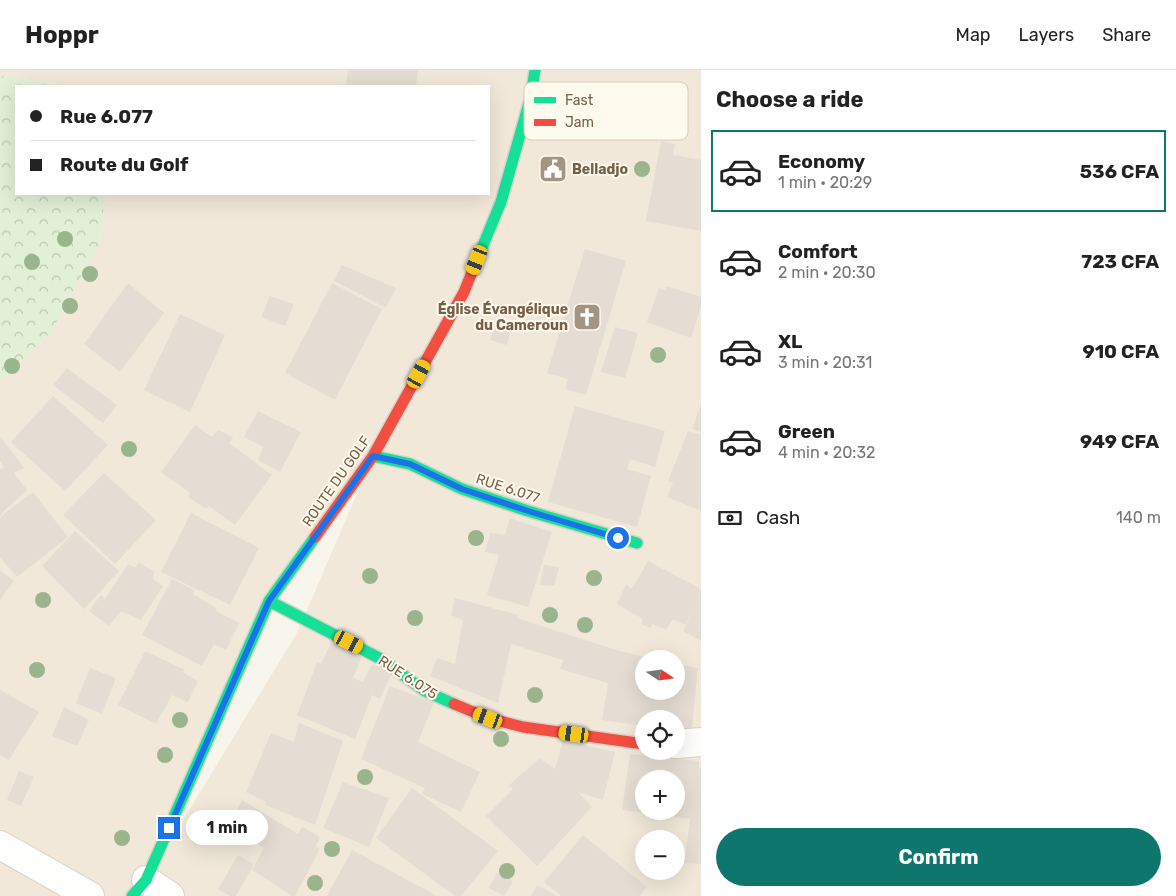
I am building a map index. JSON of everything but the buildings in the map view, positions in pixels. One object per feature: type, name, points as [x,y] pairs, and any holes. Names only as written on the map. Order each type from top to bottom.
[{"type":"main road","name":"ROUTE DU GOLF","points":[[139,888],[269,601],[373,456],[464,292],[501,202],[524,121]]},
{"type":"main road","name":"RUE 6.077","points":[[373,456],[410,464],[462,489],[528,511],[637,543]]},
{"type":"main road","name":"RUE 6.075","points":[[269,601],[381,659],[439,698],[480,714],[523,727],[635,743]]},
{"type":"street","points":[[685,743],[701,742]]},
{"type":"street","points":[[0,845],[90,896]]},
{"type":"street","points":[[139,888],[170,896]]},
{"type":"shaded area","points":[[0,70],[701,70],[701,896],[0,896],[0,381],[51,332],[100,242],[105,195],[490,195],[490,85],[64,85],[0,76]],"holes":[[[372,459],[297,633],[149,876],[269,601]]]},
{"type":"green space","points":[[0,76],[64,85],[15,85],[15,195],[105,195],[100,242],[51,332],[0,381]]},
{"type":"traffic: fast","points":[[533,82],[535,70]]},
{"type":"traffic: fast","points":[[479,255],[501,202],[524,121]]},
{"type":"traffic: fast","points":[[373,456],[410,464],[462,489],[528,511],[637,543]]},
{"type":"traffic: fast","points":[[132,896],[146,880],[269,601],[315,537]]},
{"type":"traffic: fast","points":[[269,601],[381,659],[425,691],[454,704]]},
{"type":"traffic: jam","points":[[315,537],[373,456],[464,292],[479,255]]},
{"type":"traffic: jam","points":[[454,704],[488,718],[523,727],[635,743]]},
{"type":"place","name":"Belladjo","points":[[553,169]]},
{"type":"place","name":"Église Évangélique du Cameroun","points":[[587,317]]},
{"type":"route","points":[[169,828],[269,601],[373,456],[410,464],[462,489],[618,538]]}]
